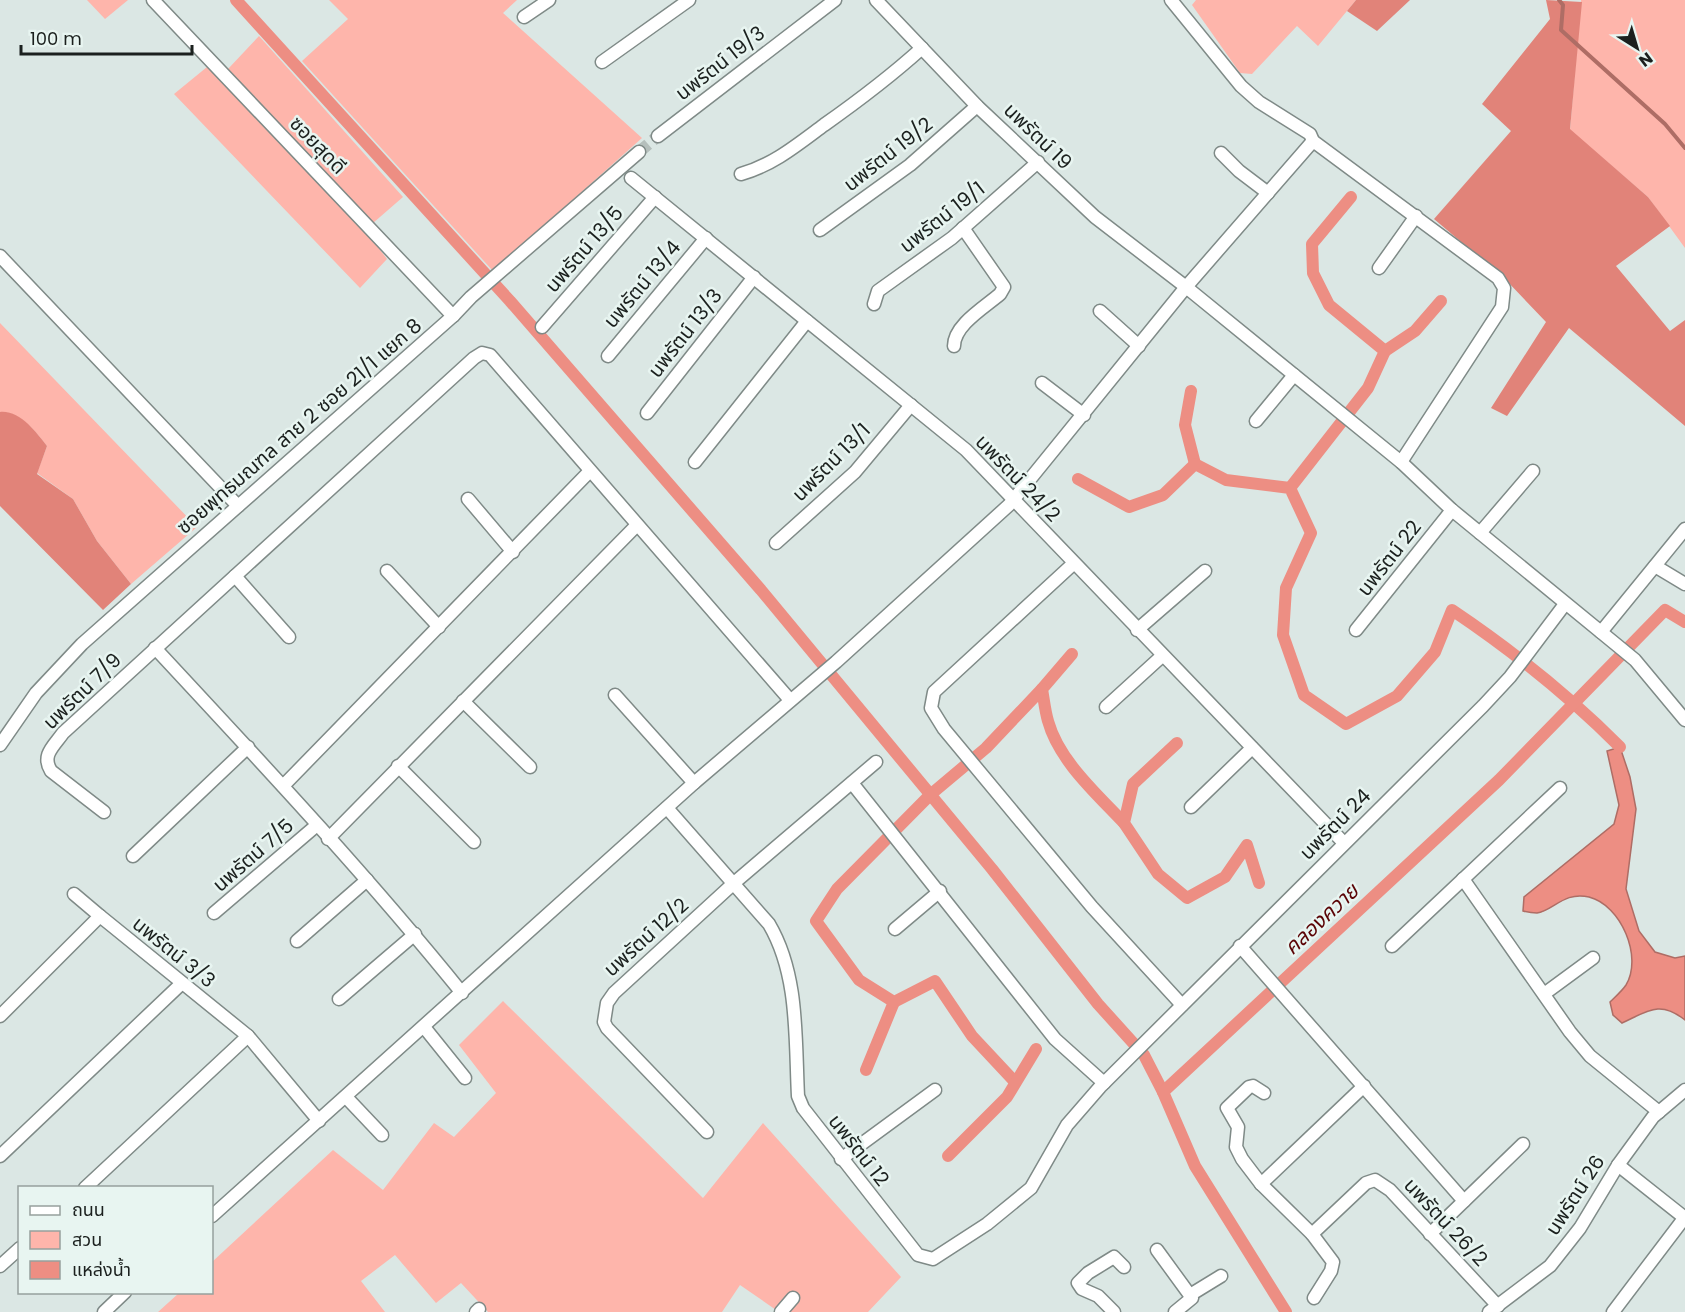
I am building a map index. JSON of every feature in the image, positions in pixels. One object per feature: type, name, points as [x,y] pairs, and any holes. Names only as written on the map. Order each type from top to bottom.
[{"type":"street","name":"ซอยสุดดี","points":[[153,0],[453,316]]},
{"type":"street","points":[[524,17],[549,0]]},
{"type":"street","points":[[602,62],[689,0]]},
{"type":"street","name":"นพรัตน์ 19/3","points":[[658,136],[835,0]]},
{"type":"street","name":"นพรัตน์ 19","points":[[876,0],[977,106],[1095,217],[1186,287],[1401,462],[1452,510],[1635,660],[1685,720]]},
{"type":"street","points":[[1172,0],[1241,86],[1259,102],[1310,134],[1313,141],[1498,278],[1504,296],[1499,312],[1401,462]]},
{"type":"street","points":[[741,174],[761,168],[780,157],[884,82],[922,48]]},
{"type":"street","name":"นพรัตน์ 19/2","points":[[820,230],[917,160],[977,106]]},
{"type":"street","points":[[213,1215],[694,783],[836,662],[1013,500],[1186,287],[1313,141]]},
{"type":"street","name":"ซอยพุทธมณฑล สาย 2 ซอย 21/1 แยก 8","points":[[0,743],[36,693],[82,644],[453,316],[471,297],[639,152]]},
{"type":"street","points":[[1221,153],[1268,194]]},
{"type":"street","name":"นพรัตน์ 19/1","points":[[874,304],[878,291],[963,228],[1038,162]]},
{"type":"street","name":"นพรัตน์ 24/2","points":[[631,178],[966,450],[1073,564],[1344,843]]},
{"type":"street","name":"นพรัตน์ 13/5","points":[[542,327],[655,197]]},
{"type":"street","points":[[1379,268],[1416,216]]},
{"type":"street","points":[[954,346],[954,338],[959,329],[1000,294],[1004,287],[963,228]]},
{"type":"street","name":"นพรัตน์ 13/4","points":[[608,356],[706,238]]},
{"type":"street","points":[[0,256],[238,506]]},
{"type":"street","name":"นพรัตน์ 13/3","points":[[647,413],[754,277]]},
{"type":"street","points":[[1100,311],[1139,346]]},
{"type":"street","points":[[694,462],[807,321]]},
{"type":"street","points":[[462,993],[415,934],[367,880],[248,747],[155,648],[474,358],[482,353],[490,355],[790,700]]},
{"type":"street","points":[[1256,421],[1294,375]]},
{"type":"street","points":[[1042,383],[1084,415]]},
{"type":"street","name":"นพรัตน์ 13/1","points":[[776,543],[855,472],[911,405]]},
{"type":"street","points":[[1480,533],[1533,471]]},
{"type":"street","points":[[283,786],[590,472]]},
{"type":"street","points":[[468,499],[513,552]]},
{"type":"street","name":"นพรัตน์ 22","points":[[1356,630],[1452,510]]},
{"type":"street","points":[[328,839],[637,525]]},
{"type":"street","points":[[1601,632],[1685,529]]},
{"type":"street","points":[[1073,564],[934,692],[931,708],[982,776],[1092,907],[1182,1005]]},
{"type":"street","points":[[1655,566],[1685,584]]},
{"type":"street","points":[[1137,630],[1205,570]]},
{"type":"street","points":[[387,571],[439,627]]},
{"type":"street","points":[[235,576],[289,637]]},
{"type":"street","name":"นพรัตน์ 24","points":[[1125,1063],[1510,677],[1565,604]]},
{"type":"street","name":"นพรัตน์ 7/9","points":[[104,812],[51,771],[46,764],[46,756],[84,711],[155,648]]},
{"type":"street","points":[[1106,707],[1162,656]]},
{"type":"street","points":[[615,694],[694,783]]},
{"type":"street","points":[[463,701],[530,767]]},
{"type":"street","points":[[133,856],[248,747]]},
{"type":"street","points":[[1191,807],[1252,748]]},
{"type":"street","name":"นพรัตน์ 12/2","points":[[707,1132],[607,1028],[604,1014],[614,993],[734,883],[876,762]]},
{"type":"street","points":[[398,766],[474,842]]},
{"type":"street","points":[[852,783],[940,891],[1055,1039],[1104,1083]]},
{"type":"street","points":[[1392,946],[1560,788]]},
{"type":"street","name":"นพรัตน์ 12","points":[[667,807],[769,924],[780,941],[792,994],[798,1096],[814,1126],[918,1255],[929,1259],[937,1258],[987,1224],[1031,1188],[1067,1125],[1125,1063]]},
{"type":"street","name":"นพรัตน์ 7/5","points":[[214,914],[317,825]]},
{"type":"street","points":[[1463,879],[1590,1056],[1659,1113]]},
{"type":"street","points":[[297,941],[367,880]]},
{"type":"street","points":[[895,929],[940,891]]},
{"type":"street","name":"นพรัตน์ 3/3","points":[[74,894],[248,1036],[319,1121]]},
{"type":"street","points":[[0,1016],[100,916]]},
{"type":"street","points":[[339,999],[415,934]]},
{"type":"street","points":[[1240,946],[1464,1201]]},
{"type":"street","points":[[1544,994],[1593,958]]},
{"type":"street","points":[[0,1156],[182,984]]},
{"type":"street","points":[[424,1027],[465,1078]]},
{"type":"street","points":[[87,1186],[248,1036]]},
{"type":"street","points":[[1264,1093],[1253,1086],[1249,1087],[1227,1110],[1238,1127],[1236,1147],[1261,1184],[1312,1234],[1333,1262],[1331,1271],[1314,1298]]},
{"type":"street","points":[[1261,1184],[1364,1086]]},
{"type":"street","points":[[841,1159],[935,1090]]},
{"type":"street","name":"นพรัตน์ 26","points":[[1494,1309],[1550,1266],[1580,1228],[1618,1165],[1659,1113],[1685,1090]]},
{"type":"street","points":[[346,1097],[382,1135]]},
{"type":"street","points":[[1430,1234],[1523,1144]]},
{"type":"street","points":[[1613,1312],[1685,1218],[1618,1165]]},
{"type":"street","name":"นพรัตน์ 26/2","points":[[1312,1234],[1366,1183],[1375,1180],[1389,1190],[1430,1234],[1494,1309]]},
{"type":"street","points":[[0,1266],[18,1250]]},
{"type":"street","points":[[1157,1250],[1191,1303]]},
{"type":"street","points":[[1114,1312],[1098,1296],[1082,1289],[1078,1283],[1088,1272],[1114,1257],[1124,1267]]},
{"type":"street","points":[[1175,1312],[1191,1303],[1221,1275]]},
{"type":"street","points":[[104,1312],[124,1294]]},
{"type":"street","points":[[780,1312],[793,1298]]},
{"type":"green space","points":[[87,0],[128,0],[105,19]]},
{"type":"green space","points":[[329,0],[517,0],[503,13],[642,138],[493,271],[302,61],[348,19]]},
{"type":"green space","points":[[1196,0],[1356,0],[1318,46],[1297,26],[1252,74],[1240,73],[1192,5]]},
{"type":"green space","points":[[1581,0],[1685,0],[1685,248],[1648,197],[1570,130]]},
{"type":"green space","points":[[259,36],[403,197],[365,230],[387,259],[360,288],[174,94],[207,67],[228,69]]},
{"type":"green space","points":[[0,323],[197,527],[131,584],[97,541],[73,499],[37,473],[47,446],[21,419],[0,412]]},
{"type":"green space","points":[[503,1001],[703,1198],[763,1123],[901,1277],[868,1312],[779,1312],[740,1285],[722,1312],[488,1312],[461,1283],[436,1303],[395,1255],[361,1281],[385,1312],[158,1312],[178,1294],[213,1294],[213,1261],[333,1150],[383,1190],[434,1123],[454,1137],[496,1093],[459,1045]]},
{"type":"shaded area","points":[[1356,0],[1410,0],[1377,31],[1347,11]]},
{"type":"shaded area","points":[[1546,0],[1582,2],[1570,129],[1648,197],[1670,226],[1616,266],[1670,331],[1685,320],[1685,426],[1569,328],[1507,416],[1491,408],[1546,322],[1506,280],[1434,219],[1511,131],[1482,104],[1550,19]]},
{"type":"shaded area","points":[[0,412],[14,414],[21,418],[47,446],[37,474],[73,499],[97,541],[131,584],[103,610],[0,506]]},
{"type":"water","points":[[1620,747],[1630,777],[1636,809],[1626,889],[1639,931],[1655,952],[1675,958],[1685,956],[1685,1020],[1668,1010],[1661,1009],[1647,1012],[1622,1023],[1613,1015],[1610,1002],[1626,985],[1631,974],[1632,961],[1626,933],[1611,910],[1600,902],[1580,896],[1566,899],[1537,913],[1523,911],[1524,897],[1614,824],[1619,805],[1607,751]]},
{"type":"waterway","points":[[236,0],[510,301],[761,590],[992,869],[1098,1004],[1144,1055],[1163,1092]]},
{"type":"waterway","points":[[1559,0],[1563,5],[1561,30],[1665,124],[1685,148]]},
{"type":"waterway","points":[[1290,488],[1368,388],[1385,351],[1329,305],[1313,273],[1312,244],[1351,197]]},
{"type":"waterway","points":[[1385,351],[1415,331],[1441,301]]},
{"type":"waterway","points":[[1191,391],[1185,425],[1195,464],[1226,480],[1290,488],[1311,533],[1286,588],[1283,635],[1304,695],[1346,724],[1397,696],[1435,652],[1452,610],[1539,674],[1620,747]]},
{"type":"waterway","points":[[1078,479],[1129,507],[1163,495],[1195,464]]},
{"type":"waterway","name":"คลองควาย","points":[[1286,1312],[1195,1166],[1163,1092],[1499,780],[1665,610],[1685,622]]},
{"type":"waterway","points":[[1072,654],[1042,689],[1048,721],[1053,736],[1070,763],[1124,823]]},
{"type":"waterway","points":[[1015,1082],[972,1036],[935,981],[894,1002],[859,980],[816,921],[837,889],[930,795],[986,748],[1042,689]]},
{"type":"waterway","points":[[1177,743],[1133,784],[1124,823],[1158,874],[1187,898],[1225,877],[1247,845],[1259,883]]},
{"type":"waterway","points":[[866,1070],[894,1002]]},
{"type":"waterway","points":[[948,1156],[1007,1097],[1036,1049]]},
{"type":"tunnel","points":[[639,152],[658,136]]}]
